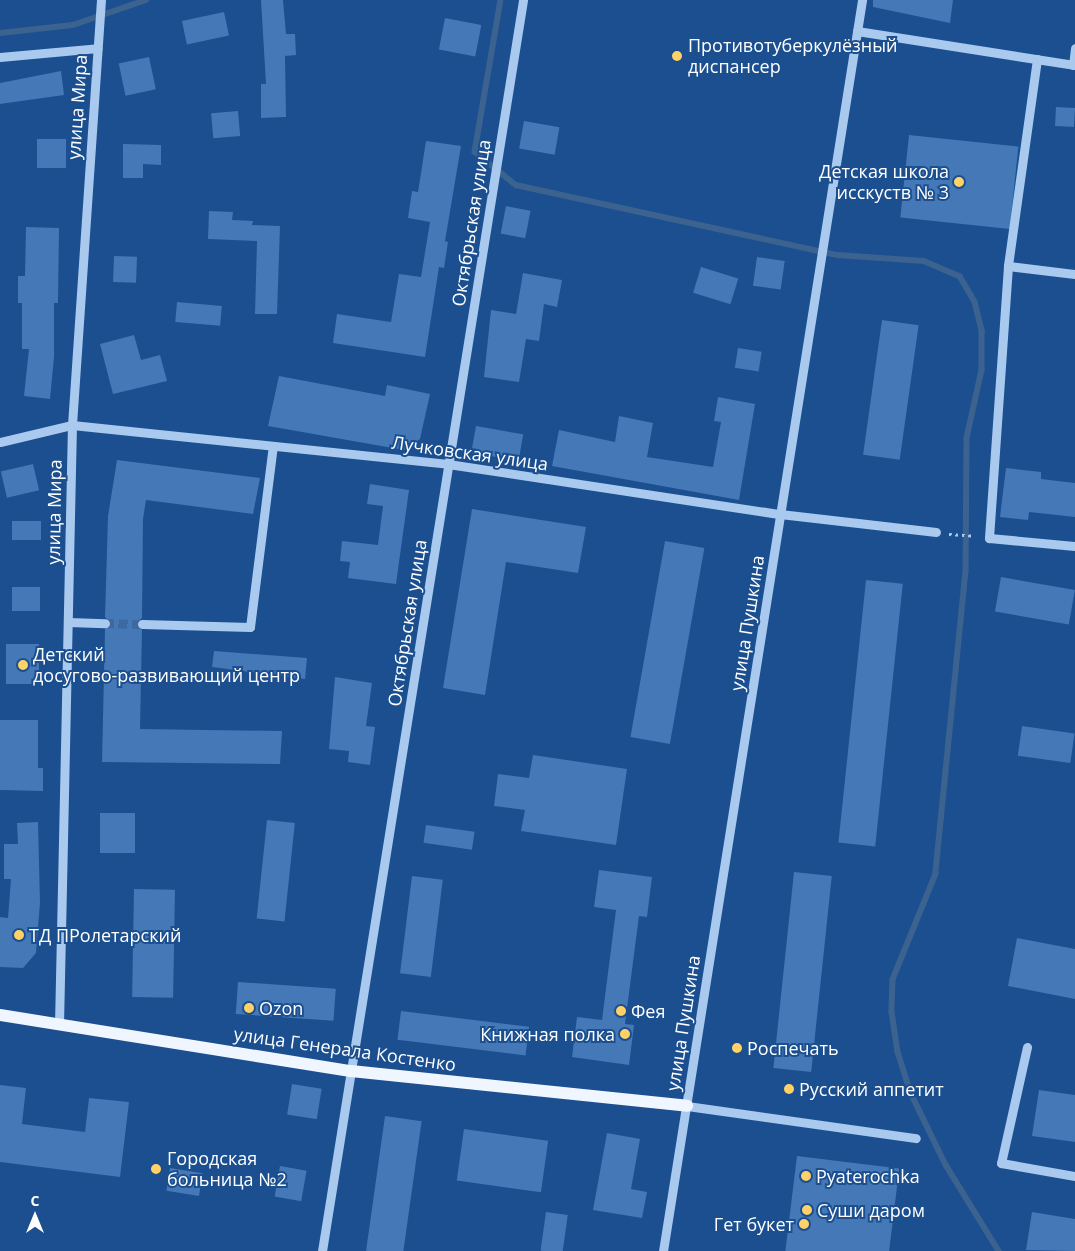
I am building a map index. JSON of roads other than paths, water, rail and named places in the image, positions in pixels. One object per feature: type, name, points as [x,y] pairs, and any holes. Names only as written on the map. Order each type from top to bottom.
[{"type":"main road","name":"улица Генерала Костенко","points":[[0,1015],[351,1071],[687,1106]]},
{"type":"street","name":"улица Мира","points":[[60,1025],[72,425],[101,0]]},
{"type":"street","name":"Октябрьская улица","points":[[322,1251],[523,0]]},
{"type":"street","name":"улица Пушкина","points":[[664,1251],[862,0]]},
{"type":"street","points":[[857,31],[1074,65],[1075,48]]},
{"type":"street","points":[[0,57],[98,48]]},
{"type":"street","points":[[1037,59],[1008,266],[989,538],[1075,546]]},
{"type":"street","points":[[1008,266],[1075,274]]},
{"type":"street","name":"Лучковская улица","points":[[0,442],[72,425],[448,464],[780,514],[936,532]]},
{"type":"street","points":[[142,624],[250,627],[273,446]]},
{"type":"street","points":[[68,622],[105,623]]},
{"type":"street","points":[[1027,1047],[1002,1162],[1075,1176]]},
{"type":"street","points":[[687,1106],[916,1138]]},
{"type":"waterway","points":[[0,33],[73,25],[146,0]]},
{"type":"waterway","points":[[501,0],[475,152],[516,185],[838,255],[924,261],[960,276],[975,302],[982,331],[982,370],[967,438],[966,571],[936,874],[893,980],[892,1012],[898,1052],[911,1093],[946,1165],[999,1251]]},
{"type":"tunnel","points":[[105,623],[142,624]]},
{"type":"place","name":"Противотуберкулёзный диспансер","points":[[677,56]]},
{"type":"place","name":"Детская школа исскуств № 3","points":[[959,182]]},
{"type":"place","name":"Детский досугово-развивающий центр","points":[[23,665]]},
{"type":"place","name":"ТД ПРолетарский","points":[[19,935]]},
{"type":"place","name":"Ozon","points":[[249,1008]]},
{"type":"place","name":"Фея","points":[[621,1011]]},
{"type":"place","name":"Книжная полка","points":[[625,1034]]},
{"type":"place","name":"Роспечать","points":[[737,1048]]},
{"type":"place","name":"Русский аппетит","points":[[789,1089]]},
{"type":"place","name":"Городская больница №2","points":[[156,1169]]},
{"type":"place","name":"Pyaterochka","points":[[806,1176]]},
{"type":"place","name":"Суши даром","points":[[807,1210]]},
{"type":"place","name":"Гет букет","points":[[804,1224]]}]
